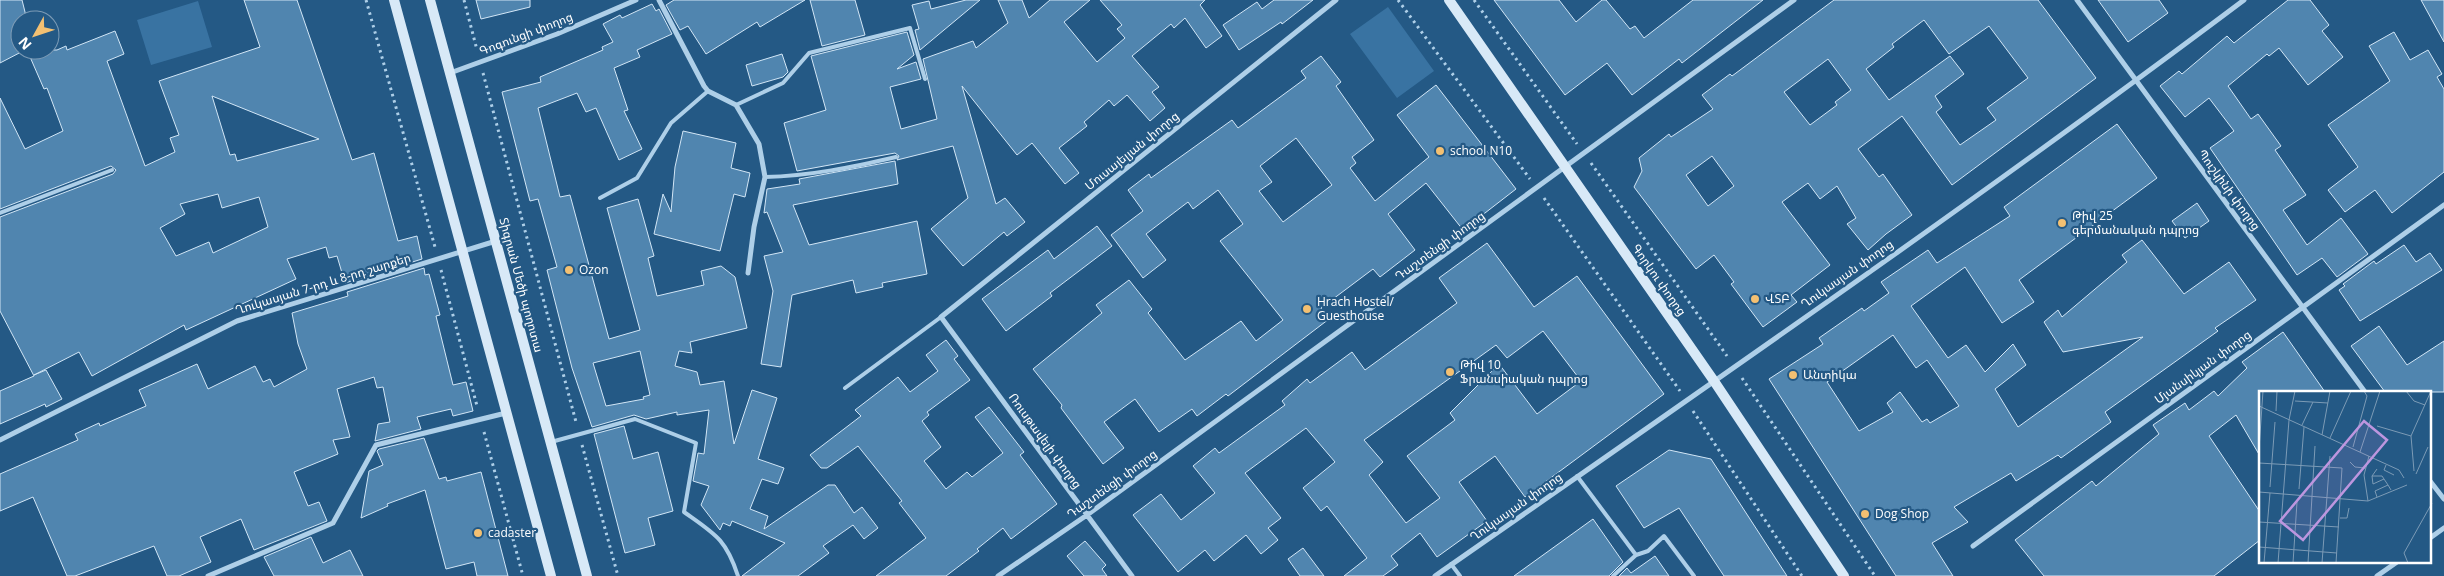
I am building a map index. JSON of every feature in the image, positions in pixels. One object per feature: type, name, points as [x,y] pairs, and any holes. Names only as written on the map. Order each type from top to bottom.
[{"type":"main road","points":[[394,0],[551,576]]},
{"type":"main road","name":"Տիգրան Մեծի պողոտա","points":[[430,0],[587,576]]},
{"type":"main road","name":"Գորկու փողոց","points":[[1449,0],[1714,381],[1844,576]]},
{"type":"street","name":"Գոգունցի փողոց","points":[[450,73],[557,34],[636,0]]},
{"type":"street","points":[[659,0],[708,91],[736,105],[759,144],[765,177],[754,226],[748,273]]},
{"type":"street","name":"Մուսայելյան փողոց","points":[[941,317],[1336,0]]},
{"type":"street","name":"Դաշտենցի փողոց","points":[[998,576],[1087,515],[1794,0]]},
{"type":"street","name":"Պուշկինի փողոց","points":[[2077,0],[2364,391]]},
{"type":"street","name":"Ղուկասյան փողոց","points":[[1435,576],[1714,381],[2136,80],[2244,0]]},
{"type":"street","name":"Մյանսիկյան փողոց","points":[[1973,546],[2444,205]]},
{"type":"street","name":"Ղուկասյան 7-րդ և 8-րդ շարքեր","points":[[0,440],[238,321],[496,241]]},
{"type":"street","name":"Ռուսթավելի փողոց","points":[[941,317],[1132,576]]},
{"type":"street","points":[[208,576],[333,524],[376,445],[506,413]]},
{"type":"street","points":[[2432,484],[2444,499]]},
{"type":"street","points":[[2432,537],[2444,528]]},
{"type":"street","points":[[2378,576],[2394,564]]},
{"type":"lane","points":[[736,105],[783,84],[809,53],[910,28],[925,78]]},
{"type":"lane","points":[[600,198],[637,178],[671,123],[708,91]]},
{"type":"lane","points":[[765,177],[829,172],[896,157]]},
{"type":"lane","points":[[0,213],[112,170]]},
{"type":"lane","points":[[845,388],[941,317]]},
{"type":"lane","points":[[551,442],[635,419],[696,443],[684,512],[720,538],[731,555],[738,576]]},
{"type":"lane","points":[[1577,476],[1636,555]]},
{"type":"lane","points":[[1613,576],[1636,555],[1648,551],[1664,536],[1694,576]]},
{"type":"lane","points":[[1451,564],[1460,576]]},
{"type":"path","points":[[366,0],[523,576]]},
{"type":"path","points":[[464,0],[618,576]]},
{"type":"path","points":[[1398,0],[1537,188],[1686,400],[1802,576]]},
{"type":"path","points":[[1474,0],[1735,366],[1875,576]]},
{"type":"shaded area","points":[[198,1],[212,47],[151,65],[137,20]]},
{"type":"shaded area","points":[[1388,7],[1434,71],[1397,98],[1350,34]]},
{"type":"building","points":[[0,0],[22,0],[24,10],[10,10],[10,58],[0,63]]},
{"type":"building","points":[[244,0],[297,0],[352,160],[374,153],[398,241],[417,236],[422,259],[345,283],[337,256],[329,258],[326,247],[287,259],[296,279],[186,330],[184,325],[92,376],[79,352],[34,375],[46,370],[62,399],[46,407],[45,404],[0,424],[0,391],[34,376],[0,311],[0,217],[113,174],[116,170],[111,166],[0,209],[0,98],[25,149],[63,131],[47,88],[44,89],[31,60],[60,60],[60,49],[66,46],[67,50],[115,31],[124,54],[107,61],[145,166],[175,152],[170,138],[179,135],[159,81],[260,47]],"holes":[[[212,96],[319,139],[237,161],[235,154],[230,155]],[[218,194],[222,208],[259,197],[268,227],[213,253],[209,242],[176,256],[160,228],[185,214],[180,204]]]},
{"type":"building","points":[[476,0],[530,0],[530,7],[481,19]]},
{"type":"building","points":[[674,0],[805,0],[760,27],[757,22],[706,54],[688,26],[680,30],[666,5]]},
{"type":"building","points":[[810,0],[855,0],[865,35],[822,46]]},
{"type":"building","points":[[966,0],[980,0],[920,50],[915,30],[919,29],[912,5],[929,1],[931,9]]},
{"type":"building","points":[[998,0],[1022,0],[1029,18],[1050,0],[1090,0],[1064,22],[1097,62],[1125,38],[1117,29],[1122,25],[1100,0],[1205,0],[1200,5],[1222,36],[1206,48],[1185,18],[1174,28],[1171,24],[1132,56],[1159,87],[1152,92],[1165,108],[1150,121],[1127,95],[1114,106],[1109,100],[1084,122],[1087,126],[1059,148],[1079,173],[1065,184],[1032,143],[1017,155],[962,86],[996,204],[1005,198],[1025,222],[1007,236],[1004,232],[963,266],[931,229],[968,198],[953,146],[897,160],[899,156],[895,153],[797,171],[784,123],[826,110],[811,56],[907,32],[914,55],[897,69],[916,62],[921,79],[890,87],[901,129],[937,119],[923,59],[973,41],[976,48],[1008,23]]},
{"type":"building","points":[[1274,0],[1313,0],[1282,24],[1281,22],[1239,50],[1223,25],[1257,2],[1262,9]]},
{"type":"building","points":[[1494,0],[1559,0],[1576,22],[1602,0],[1606,0],[1630,29],[1635,26],[1644,38],[1693,0],[1763,0],[1682,63],[1679,59],[1632,95],[1607,63],[1565,95]]},
{"type":"building","points":[[1834,0],[2038,0],[2096,78],[1952,185],[1902,116],[1858,149],[1879,177],[1883,174],[1912,215],[1868,250],[1847,224],[1856,218],[1837,186],[1820,199],[1808,183],[1782,202],[1830,265],[1791,295],[1797,302],[1763,327],[1731,284],[1734,282],[1714,255],[1696,269],[1634,187],[1642,171],[1639,158],[1669,134],[1671,137],[1713,109],[1702,95],[1730,74],[1732,76]],"holes":[[[1924,20],[1949,54],[1989,26],[2028,78],[1987,108],[1996,120],[1960,145],[1936,112],[1942,107],[1935,96],[1964,74],[1950,56],[1889,100],[1866,69],[1894,47],[1892,44]],[[1828,59],[1851,90],[1835,102],[1837,105],[1810,125],[1784,92]],[[1712,156],[1734,186],[1708,206],[1686,175]]]},
{"type":"building","points":[[2098,0],[2159,0],[2168,13],[2128,42]]},
{"type":"building","points":[[2288,0],[2310,0],[2329,25],[2322,31],[2343,57],[2308,85],[2279,48],[2269,56],[2267,54],[2228,86],[2251,119],[2258,114],[2281,146],[2275,150],[2306,195],[2283,210],[2307,245],[2341,218],[2368,254],[2337,277],[2322,258],[2297,275],[2210,148],[2234,131],[2209,98],[2185,117],[2160,86],[2179,71],[2182,74],[2227,36],[2234,43]]},
{"type":"building","points":[[2421,0],[2444,0],[2444,42]]},
{"type":"building","points":[[652,4],[656,11],[659,9],[672,34],[637,50],[640,57],[614,68],[628,110],[624,111],[642,149],[619,160],[596,108],[586,112],[577,93],[538,108],[560,197],[570,195],[609,339],[640,330],[607,208],[638,199],[654,256],[648,258],[657,296],[704,285],[701,271],[721,266],[735,277],[747,328],[690,342],[692,353],[679,351],[675,366],[697,372],[700,385],[724,381],[734,444],[752,390],[777,398],[758,459],[784,468],[778,484],[762,479],[750,509],[768,516],[764,529],[828,485],[835,485],[854,513],[862,507],[878,528],[864,539],[853,525],[823,546],[829,553],[798,576],[742,576],[785,543],[732,521],[730,526],[723,523],[720,530],[701,505],[709,486],[693,481],[698,453],[704,454],[709,410],[677,415],[677,412],[646,419],[634,415],[592,427],[572,368],[547,270],[557,267],[538,199],[530,201],[502,92],[541,82],[540,77],[603,50],[602,47],[613,42],[603,24],[620,15],[622,18]],"holes":[[[640,351],[650,395],[643,397],[644,399],[606,406],[593,363]]]},
{"type":"building","points":[[2394,32],[2410,60],[2428,50],[2442,74],[2437,77],[2444,89],[2444,172],[2392,213],[2375,190],[2345,212],[2328,190],[2358,167],[2328,125],[2390,81],[2369,46]]},
{"type":"building","points":[[782,54],[788,72],[783,77],[752,86],[746,65]]},
{"type":"building","points":[[1321,56],[1341,82],[1336,86],[1374,140],[1352,157],[1356,163],[1350,168],[1375,201],[1429,157],[1397,115],[1436,85],[1516,189],[1463,230],[1426,183],[1388,214],[1415,250],[1380,277],[1373,269],[1321,308],[1329,319],[1228,396],[1226,394],[1197,416],[1192,409],[1159,432],[1135,399],[1104,422],[1124,448],[1103,464],[1061,408],[1062,405],[1033,369],[1102,313],[1096,305],[1129,280],[1152,309],[1148,313],[1185,360],[1241,321],[1256,341],[1283,320],[1220,241],[1243,224],[1218,190],[1193,209],[1188,202],[1146,234],[1166,260],[1143,278],[1111,235],[1143,211],[1128,190],[1149,174],[1151,178],[1232,120],[1238,128],[1306,78],[1301,71]],"holes":[[[1296,138],[1332,185],[1283,222],[1259,191],[1272,182],[1260,166]]]},
{"type":"building","points":[[2117,124],[2157,178],[2019,280],[2034,302],[2002,323],[1965,267],[1911,306],[1948,358],[1966,345],[1985,372],[2013,344],[2026,365],[1995,389],[2018,427],[2143,337],[2063,352],[2044,322],[2058,310],[2062,317],[2127,262],[2122,255],[2142,240],[2184,294],[2229,262],[2256,300],[2215,328],[2218,331],[2105,412],[2111,422],[2061,458],[2058,455],[2016,481],[2011,473],[1954,507],[1968,522],[1932,543],[1953,576],[1896,576],[1769,379],[1823,344],[1819,338],[1862,308],[1864,311],[1889,293],[1881,282],[1928,250],[1937,263],[2010,216],[2004,207]],"holes":[[[1893,335],[1916,368],[1927,360],[1959,406],[1930,423],[1927,419],[1922,422],[1900,392],[1887,403],[1893,412],[1859,431],[1827,382]]]},
{"type":"building","points":[[683,131],[736,143],[731,168],[750,173],[745,197],[734,194],[720,251],[654,234],[663,194],[671,212],[675,167]]},
{"type":"building","points":[[895,161],[898,184],[793,205],[809,245],[917,221],[927,274],[882,283],[883,287],[856,293],[853,280],[792,295],[781,367],[761,364],[773,291],[764,256],[783,252],[767,212],[764,213],[767,189],[800,184],[799,179]]},
{"type":"building","points":[[2197,203],[2209,221],[2185,238],[2172,221]]},
{"type":"building","points":[[1097,226],[1112,246],[1050,293],[1052,296],[1006,331],[982,299],[1048,250],[1054,259]]},
{"type":"building","points":[[1487,243],[1534,307],[1577,276],[1664,394],[1525,497],[1495,456],[1459,482],[1487,521],[1437,557],[1420,533],[1391,556],[1398,565],[1383,576],[1344,576],[1367,558],[1327,506],[1321,511],[1303,488],[1335,462],[1306,428],[1245,473],[1281,518],[1268,528],[1278,540],[1261,554],[1246,535],[1214,561],[1205,550],[1178,572],[1133,515],[1161,494],[1181,520],[1215,493],[1193,466],[1215,448],[1219,453],[1285,405],[1282,401],[1307,379],[1310,383],[1352,352],[1365,370],[1457,303],[1439,278]],"holes":[[[1543,331],[1581,381],[1537,414],[1499,364],[1450,413],[1455,420],[1407,456],[1440,498],[1406,523],[1369,475],[1383,462],[1364,440],[1496,345],[1507,358]]]},
{"type":"building","points":[[2404,245],[2416,262],[2430,253],[2442,270],[2360,321],[2339,290],[2345,286],[2343,284],[2374,261],[2376,264]]},
{"type":"building","points":[[424,268],[425,275],[429,274],[440,315],[436,316],[453,385],[466,382],[473,411],[453,416],[451,409],[417,417],[421,429],[375,441],[378,424],[390,422],[383,387],[377,388],[374,377],[337,389],[350,437],[333,440],[338,454],[294,472],[308,506],[319,502],[327,521],[254,550],[241,519],[200,537],[211,562],[179,576],[167,576],[154,546],[75,576],[67,576],[33,497],[0,511],[0,474],[78,440],[75,434],[99,423],[100,426],[146,406],[139,390],[197,364],[208,389],[255,366],[263,382],[270,379],[274,387],[307,369],[298,344],[292,313],[348,296],[347,292]]},
{"type":"building","points":[[2379,326],[2407,365],[2444,341],[2444,392],[2384,391],[2351,346]]},
{"type":"building","points":[[2283,332],[2324,391],[2259,391],[2259,454],[2236,415],[2209,436],[2259,511],[2259,541],[2214,576],[2044,576],[2015,540],[2092,481],[2096,486],[2159,434],[2153,425],[2185,403],[2189,410],[2214,391],[2218,396],[2247,368],[2242,362]]},
{"type":"building","points":[[946,340],[958,356],[954,359],[970,380],[927,412],[929,415],[922,421],[941,447],[924,461],[946,489],[967,472],[972,477],[1003,453],[975,417],[989,407],[1024,452],[1020,455],[1057,504],[1011,539],[1003,528],[977,549],[979,551],[946,576],[876,576],[926,538],[899,503],[902,501],[858,446],[827,468],[821,468],[810,455],[861,416],[855,410],[898,377],[910,392],[938,371],[926,355]]},
{"type":"building","points":[[624,426],[633,459],[658,452],[673,511],[648,518],[655,545],[625,553],[594,434]]},
{"type":"building","points":[[424,438],[439,479],[446,477],[447,481],[481,472],[508,576],[477,576],[474,562],[446,569],[425,490],[387,504],[388,506],[361,518],[369,471],[383,465],[377,451]]},
{"type":"building","points":[[1669,450],[1711,459],[1787,576],[1724,576],[1679,508],[1644,528],[1616,486]]},
{"type":"building","points":[[1593,519],[1623,562],[1609,576],[1514,576]]},
{"type":"building","points":[[311,537],[323,563],[350,550],[363,576],[274,576],[264,557]]},
{"type":"building","points":[[1085,541],[1106,565],[1102,569],[1107,576],[1084,576],[1067,556]]},
{"type":"building","points":[[1303,548],[1324,576],[1300,576],[1288,559]]},
{"type":"building","points":[[1655,556],[1669,576],[1619,576],[1627,568],[1631,573]]},
{"type":"place","name":"school N10","points":[[1440,151]]},
{"type":"place","name":"Թիվ 25 գերմանական դպրոց","points":[[2062,223]]},
{"type":"place","name":"Ozon","points":[[569,270]]},
{"type":"place","name":"ՎՏԲ","points":[[1755,299]]},
{"type":"place","name":"Hrach Hostel/ Guesthouse","points":[[1307,309]]},
{"type":"place","name":"Թիվ 10 Ֆրանսիական դպրոց","points":[[1450,372]]},
{"type":"place","name":"Անտիկա","points":[[1793,375]]},
{"type":"place","name":"Dog Shop","points":[[1865,514]]},
{"type":"place","name":"cadaster","points":[[478,533]]}]
